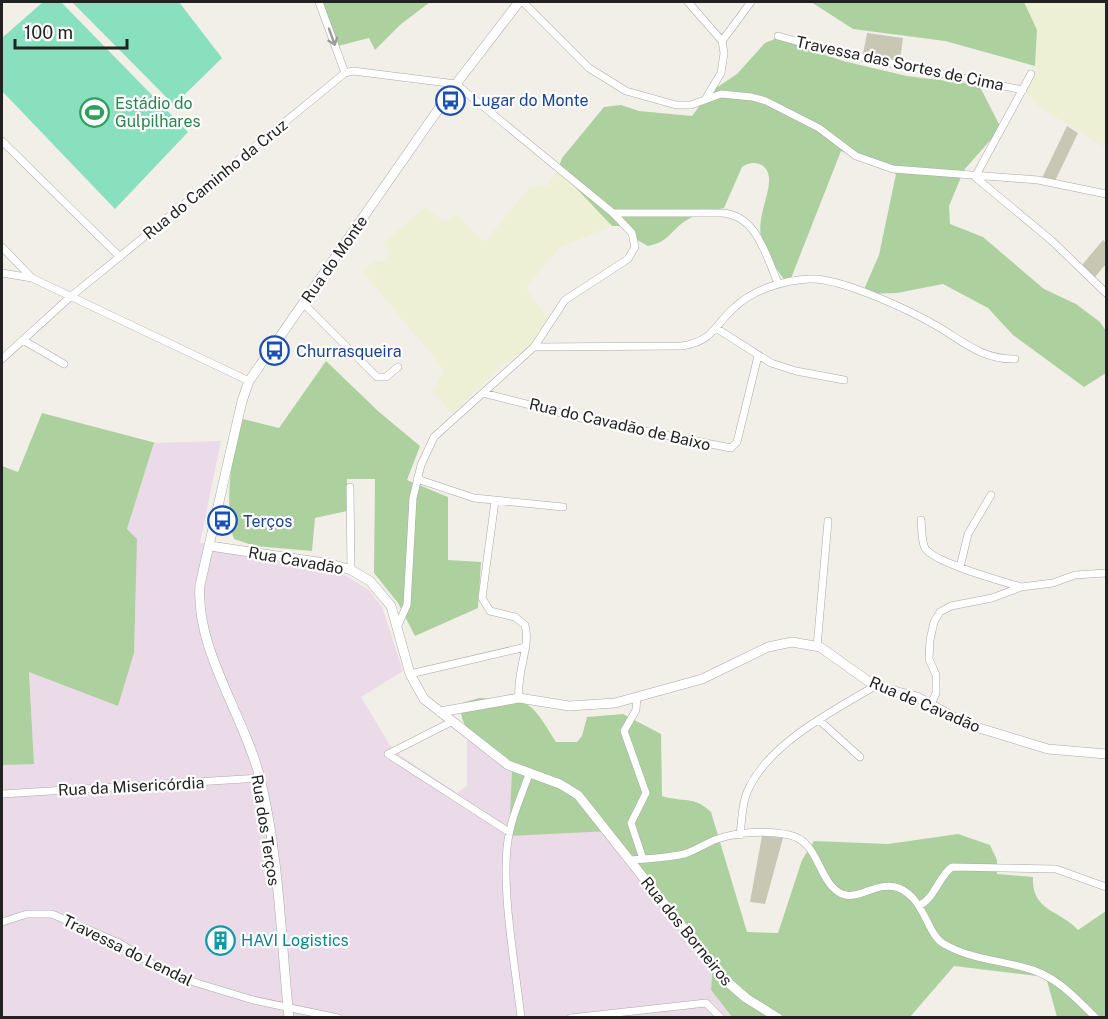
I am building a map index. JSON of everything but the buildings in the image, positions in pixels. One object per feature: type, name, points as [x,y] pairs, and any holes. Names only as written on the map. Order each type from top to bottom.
[{"type":"street","points":[[319,2],[345,73],[356,71],[456,84],[613,213],[632,233],[636,247],[633,254],[565,300],[534,347],[434,437],[417,479],[410,517],[407,605],[398,625]]},
{"type":"street","points":[[521,2],[589,68],[613,85],[676,105],[691,105],[721,94],[766,101],[819,128],[856,156],[893,169],[1048,181],[1107,194]]},
{"type":"street","name":"Rua do Monte","points":[[210,546],[242,401],[249,381],[456,84],[521,2]]},
{"type":"street","points":[[688,2],[722,41],[724,53],[721,73],[706,98]]},
{"type":"street","points":[[722,41],[751,2]]},
{"type":"street","name":"Travessa das Sortes de Cima","points":[[778,36],[831,51],[1023,90]]},
{"type":"street","name":"Rua do Caminho da Cruz","points":[[2,359],[69,298],[345,73]]},
{"type":"street","points":[[975,177],[1031,74]]},
{"type":"street","points":[[2,141],[120,257]]},
{"type":"street","points":[[975,177],[1051,240],[1107,293]]},
{"type":"street","points":[[613,213],[730,213],[748,223],[777,283]]},
{"type":"street","points":[[2,247],[32,278],[69,298],[249,381]]},
{"type":"street","points":[[2,273],[32,278]]},
{"type":"street","points":[[534,347],[682,346],[705,340],[736,306],[777,283],[812,279],[836,282],[935,325],[983,355],[1000,359],[1015,359]]},
{"type":"street","points":[[303,303],[377,377],[386,377],[398,367]]},
{"type":"street","points":[[716,328],[758,356],[782,367],[844,380]]},
{"type":"street","points":[[23,340],[64,364]]},
{"type":"street","name":"Rua do Cavadão de Baixo","points":[[483,393],[589,420],[731,448],[737,442],[758,356]]},
{"type":"street","points":[[417,479],[463,495],[495,501],[563,507]]},
{"type":"street","points":[[350,487],[351,570]]},
{"type":"street","points":[[960,567],[968,534],[991,495]]},
{"type":"street","points":[[495,501],[482,598],[490,611],[515,617],[525,625],[526,647],[518,679],[519,698]]},
{"type":"street","points":[[921,520],[926,549],[960,567],[1021,587]]},
{"type":"street","points":[[817,646],[828,521]]},
{"type":"street","name":"Rua Cavadão","points":[[210,546],[317,561],[351,570],[380,591],[391,606],[410,674],[418,690],[440,712],[501,760],[529,774]]},
{"type":"street","name":"Rua dos Terços","points":[[210,546],[200,585],[198,607],[201,625],[240,718],[260,778],[269,826],[289,1012]]},
{"type":"street","points":[[931,705],[936,693],[936,675],[929,659],[930,640],[934,622],[940,612],[951,606],[992,598],[1021,587],[1053,583],[1075,575],[1107,573]]},
{"type":"street","name":"Rua de Cavadão","points":[[440,712],[519,698],[585,707],[637,697],[702,679],[780,643],[792,642],[817,646],[875,686],[917,697],[955,720],[1027,743],[1068,752],[1107,754]]},
{"type":"street","points":[[410,674],[526,647]]},
{"type":"street","points":[[740,835],[745,798],[750,784],[782,746],[875,686]]},
{"type":"street","points":[[637,697],[636,710],[624,731],[646,793],[631,823],[643,859]]},
{"type":"street","points":[[819,720],[860,757]]},
{"type":"street","points":[[453,721],[388,754],[509,832]]},
{"type":"street","points":[[521,1017],[508,888],[509,832],[529,774]]},
{"type":"street","name":"Rua dos Borneiros","points":[[529,774],[560,784],[578,795],[723,978],[746,998],[778,1017]]},
{"type":"street","name":"Rua da Misericórdia","points":[[2,794],[260,778]]},
{"type":"street","points":[[629,860],[686,853],[719,839],[740,835],[760,832],[792,835],[808,845],[831,884],[844,895],[853,895],[885,885],[901,889],[920,905],[940,943],[970,956],[1028,968],[1046,975],[1072,994],[1096,1017]]},
{"type":"street","points":[[920,905],[926,902],[945,872],[952,867],[1056,869],[1107,886]]},
{"type":"street","name":"Travessa do Lendal","points":[[2,922],[27,914],[52,914],[119,944],[159,968],[198,983],[289,1012],[338,1017]]},
{"type":"street","points":[[571,1017],[706,1003],[722,1017]]},
{"type":"shaded area","points":[[1024,2],[1106,2],[1106,148],[1039,107],[1026,93],[1035,73],[1037,30]]},
{"type":"shaded area","points":[[867,33],[903,38],[900,61],[863,54]]},
{"type":"shaded area","points":[[1067,126],[1078,133],[1055,181],[1042,178]]},
{"type":"shaded area","points":[[558,169],[612,226],[559,248],[526,288],[548,318],[529,348],[501,366],[453,413],[433,392],[444,370],[363,272],[373,260],[382,262],[389,254],[383,243],[425,207],[445,222],[456,213],[484,242],[529,188],[548,185]]},
{"type":"shaded area","points":[[1103,240],[1106,243],[1106,264],[1095,277],[1082,265]]},
{"type":"shaded area","points":[[221,441],[200,543],[225,543],[224,552],[340,572],[369,590],[382,607],[403,671],[361,697],[390,745],[401,756],[457,793],[467,786],[467,737],[512,771],[578,831],[610,831],[713,960],[711,990],[732,1017],[2,1017],[2,765],[34,763],[29,671],[118,705],[134,653],[127,529],[154,443]]},
{"type":"shaded area","points":[[762,836],[783,838],[765,904],[750,902]]},
{"type":"green space","name":"Estádio do Gulpilhares","points":[[43,2],[61,2],[188,132],[115,209],[2,91],[2,38]]},
{"type":"green space","name":"Estádio do Gulpilhares","points":[[72,2],[179,2],[222,58],[174,105]]},
{"type":"green space","points":[[322,2],[430,2],[400,25],[375,50],[369,38],[338,46]]},
{"type":"green space","points":[[811,2],[1024,2],[1037,30],[1035,66],[945,41],[853,29]]},
{"type":"green space","points":[[777,38],[843,61],[907,76],[979,85],[1001,128],[964,170],[949,206],[950,224],[983,237],[1044,289],[1076,304],[1100,322],[1106,331],[1106,373],[1084,387],[1013,335],[988,308],[943,284],[897,293],[862,294],[879,255],[896,174],[841,151],[788,286],[762,244],[761,221],[769,185],[768,173],[763,166],[751,163],[742,167],[724,208],[691,218],[666,238],[648,246],[637,240],[628,226],[612,226],[558,169],[562,158],[604,107],[621,105],[639,111],[692,116],[710,92],[737,74],[765,43]]},
{"type":"green space","points":[[326,361],[378,411],[420,446],[407,480],[448,497],[448,560],[481,562],[478,608],[415,636],[398,603],[374,573],[375,479],[347,479],[347,511],[315,518],[312,551],[255,546],[234,539],[230,512],[230,479],[235,446],[243,419],[279,428]]},
{"type":"green space","points":[[42,413],[156,443],[154,443],[127,529],[137,539],[134,653],[118,706],[29,672],[34,764],[2,765],[2,466],[18,472]]},
{"type":"green space","points":[[479,698],[519,701],[526,704],[533,709],[556,742],[577,742],[582,736],[587,717],[623,714],[661,734],[662,796],[693,801],[711,812],[747,932],[778,933],[802,860],[814,841],[888,844],[958,834],[990,845],[997,860],[997,874],[1033,877],[1037,897],[1042,903],[1078,930],[1106,911],[1106,1017],[1057,1017],[1046,977],[954,966],[910,1017],[732,1017],[711,990],[713,960],[610,831],[509,836],[512,771],[477,741],[464,723],[461,713],[462,703]]},
{"type":"place","name":"Lugar do Monte","points":[[451,100]]},
{"type":"place","name":"Estádio do Gulpilhares","points":[[94,112]]},
{"type":"place","name":"Churrasqueira","points":[[275,351]]},
{"type":"place","name":"Terços","points":[[222,521]]},
{"type":"place","name":"HAVI Logistics","points":[[220,940]]}]
